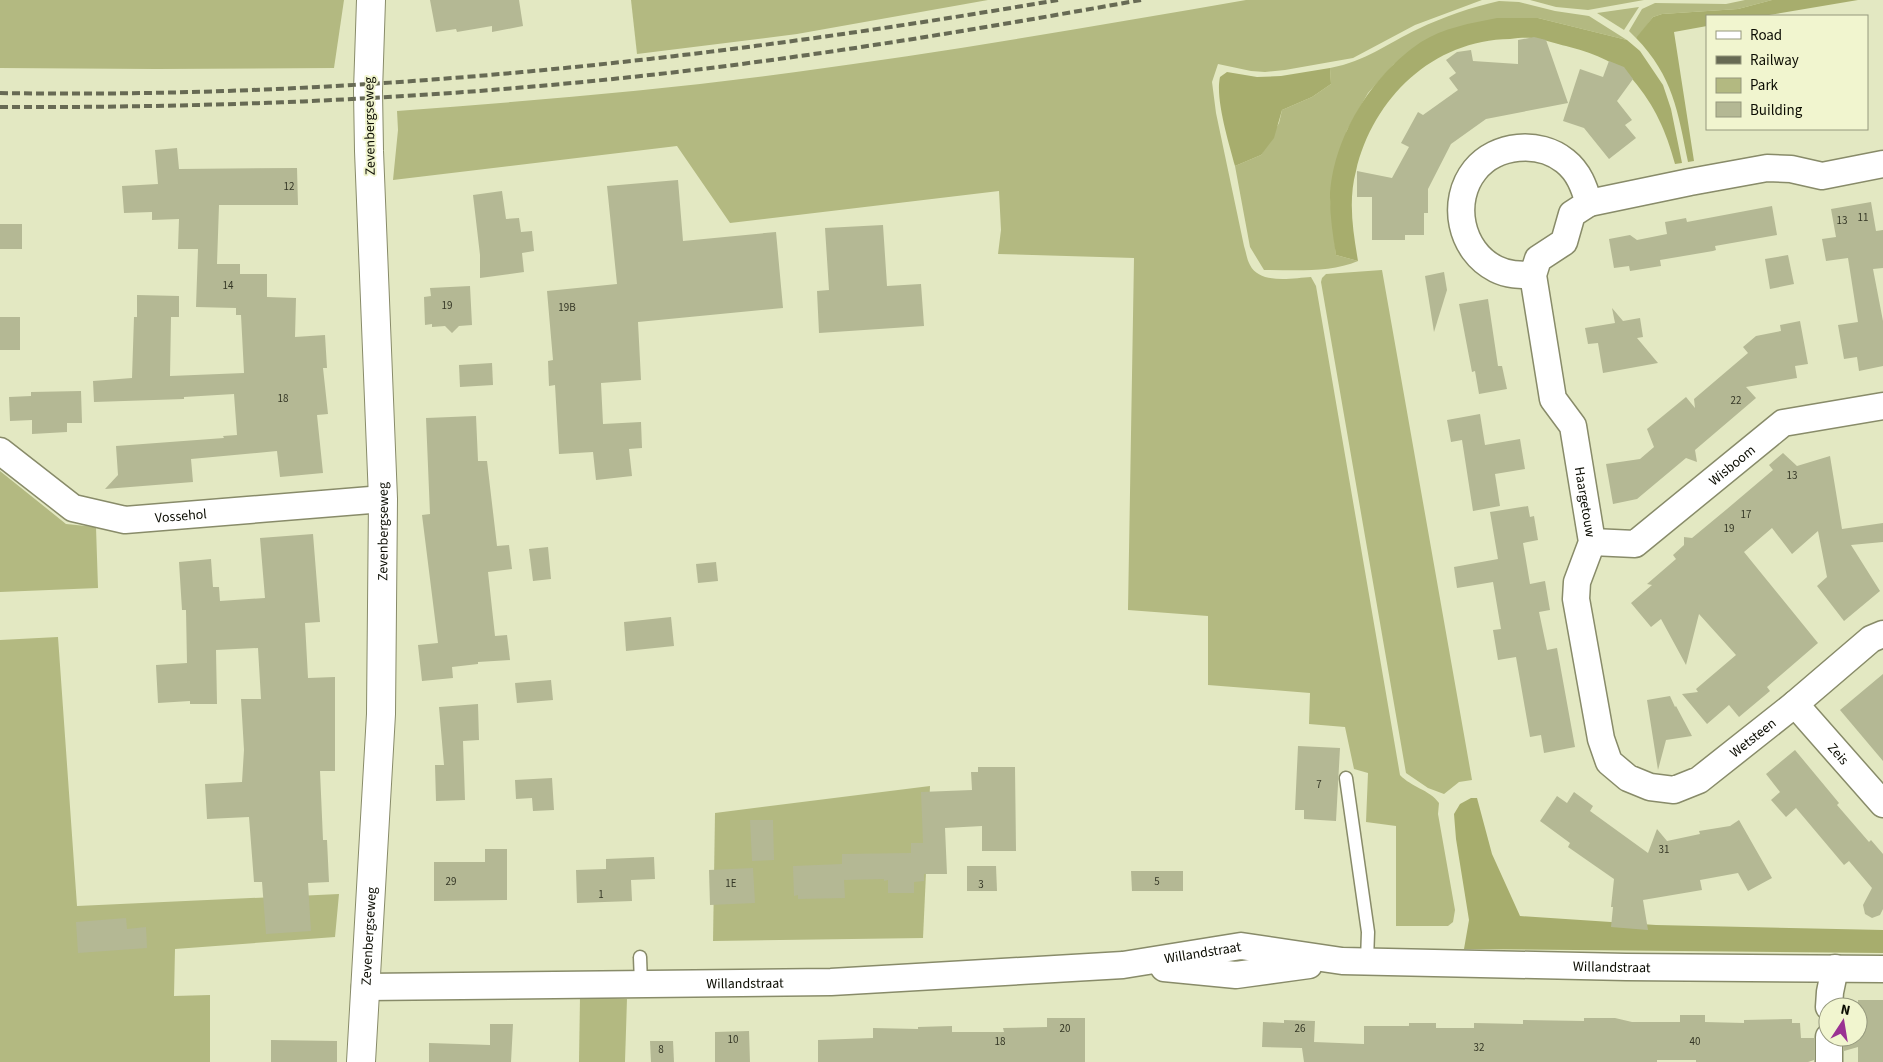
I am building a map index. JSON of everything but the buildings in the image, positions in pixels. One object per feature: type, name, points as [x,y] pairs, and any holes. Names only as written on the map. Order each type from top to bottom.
[{"type":"street","name":"Zevenbergseweg","points":[[361,1062],[381,714],[383,499],[369,151],[368,84],[371,0]]},
{"type":"street","points":[[1589,203],[1582,180],[1565,161],[1543,150],[1518,147],[1495,154],[1475,170],[1463,192],[1460,216],[1467,240],[1479,256],[1494,268],[1513,275],[1533,276],[1538,259],[1564,242],[1572,214],[1589,203],[1767,168],[1791,169],[1822,176],[1883,164]]},
{"type":"street","name":"Haargetouw","points":[[1533,276],[1553,399],[1573,426],[1592,542],[1577,582],[1576,599],[1601,740],[1610,762]]},
{"type":"street","name":"Wisboom","points":[[1592,542],[1635,544],[1784,422],[1883,406]]},
{"type":"street","name":"Vossehol","points":[[0,451],[73,508],[125,520],[383,499]]},
{"type":"street","name":"Wetsteen","points":[[1610,762],[1628,778],[1650,787],[1674,790],[1699,780],[1795,704],[1870,639],[1883,634]]},
{"type":"street","name":"Zeis","points":[[1795,704],[1883,804]]},
{"type":"street","name":"Willandstraat","points":[[365,987],[831,982],[1123,965],[1236,975],[1342,961],[1626,967],[1883,969]]},
{"type":"street","points":[[1830,997],[1835,968]]},
{"type":"street","points":[[1829,1047],[1829,1062]]},
{"type":"lane","points":[[1346,778],[1368,932],[1367,961]]},
{"type":"lane","points":[[640,957],[641,984]]},
{"type":"green space","points":[[0,0],[344,0],[334,68],[156,69],[0,68]]},
{"type":"green space","points":[[631,0],[988,0],[797,34],[637,54]]},
{"type":"green space","points":[[1246,0],[1482,0],[1415,25],[1353,58],[1265,72],[1218,64],[1212,82],[1216,113],[1249,263],[1255,271],[1269,278],[1311,277],[1316,286],[1400,775],[1409,783],[1431,795],[1439,803],[1438,814],[1455,910],[1453,922],[1448,926],[1396,926],[1396,826],[1366,822],[1368,773],[1354,769],[1345,727],[1309,724],[1310,693],[1208,685],[1208,616],[1128,610],[1134,258],[998,254],[1001,230],[999,191],[730,223],[677,146],[393,180],[398,130],[397,111],[596,95],[796,72],[965,47]]},
{"type":"green space","points":[[1530,0],[1644,0],[1588,10],[1556,7]]},
{"type":"green space","points":[[1745,0],[1772,0],[1738,9],[1662,14],[1653,17],[1638,37],[1636,38],[1629,31],[1642,9],[1655,3],[1726,4]]},
{"type":"green space","points":[[1772,0],[1858,0],[1769,15],[1706,15],[1706,26],[1674,32],[1694,161],[1688,162],[1672,95],[1658,66],[1636,38],[1653,17],[1662,14],[1738,9]]},
{"type":"green space","points":[[1499,1],[1519,2],[1555,11],[1589,16],[1627,40],[1538,18],[1394,64],[1368,93],[1347,130],[1330,197],[1336,255],[1358,261],[1324,269],[1264,270],[1250,247],[1235,166],[1261,155],[1279,123],[1282,110],[1312,97],[1331,84],[1330,68],[1366,57],[1437,20]]},
{"type":"green space","points":[[1639,7],[1624,30],[1597,13]]},
{"type":"green space","points":[[1497,18],[1538,18],[1627,40],[1640,51],[1663,85],[1671,109],[1682,163],[1675,164],[1659,119],[1648,99],[1626,73],[1611,62],[1584,51],[1534,38],[1482,42],[1456,50],[1432,62],[1410,78],[1392,97],[1376,120],[1364,144],[1352,194],[1352,216],[1358,261],[1336,255],[1330,205],[1332,175],[1347,131],[1371,90],[1386,72],[1421,42],[1467,24]]},
{"type":"green space","points":[[1330,68],[1331,84],[1312,97],[1282,110],[1274,138],[1261,155],[1235,166],[1221,109],[1219,97],[1220,77],[1227,72],[1257,77],[1281,76]]},
{"type":"green space","points":[[1382,270],[1472,780],[1459,782],[1444,794],[1428,788],[1406,773],[1321,282],[1326,274]]},
{"type":"green space","points":[[0,471],[66,524],[96,527],[98,588],[0,592]]},
{"type":"green space","points":[[58,637],[77,906],[339,894],[335,937],[175,949],[174,996],[210,995],[210,1062],[0,1062],[0,640]]},
{"type":"green space","points":[[930,786],[923,938],[713,941],[715,813]]},
{"type":"green space","points":[[1471,798],[1477,798],[1492,854],[1520,916],[1656,925],[1883,930],[1883,953],[1464,949],[1469,920],[1456,839],[1454,814],[1460,804]]},
{"type":"green space","points":[[580,997],[627,999],[625,1062],[579,1062]]},
{"type":"railway","points":[[0,93],[133,93],[266,89],[398,82],[531,71],[795,41],[1058,0]]},
{"type":"railway","points":[[0,107],[172,106],[343,100],[514,88],[742,64],[970,30],[1141,0]]}]
